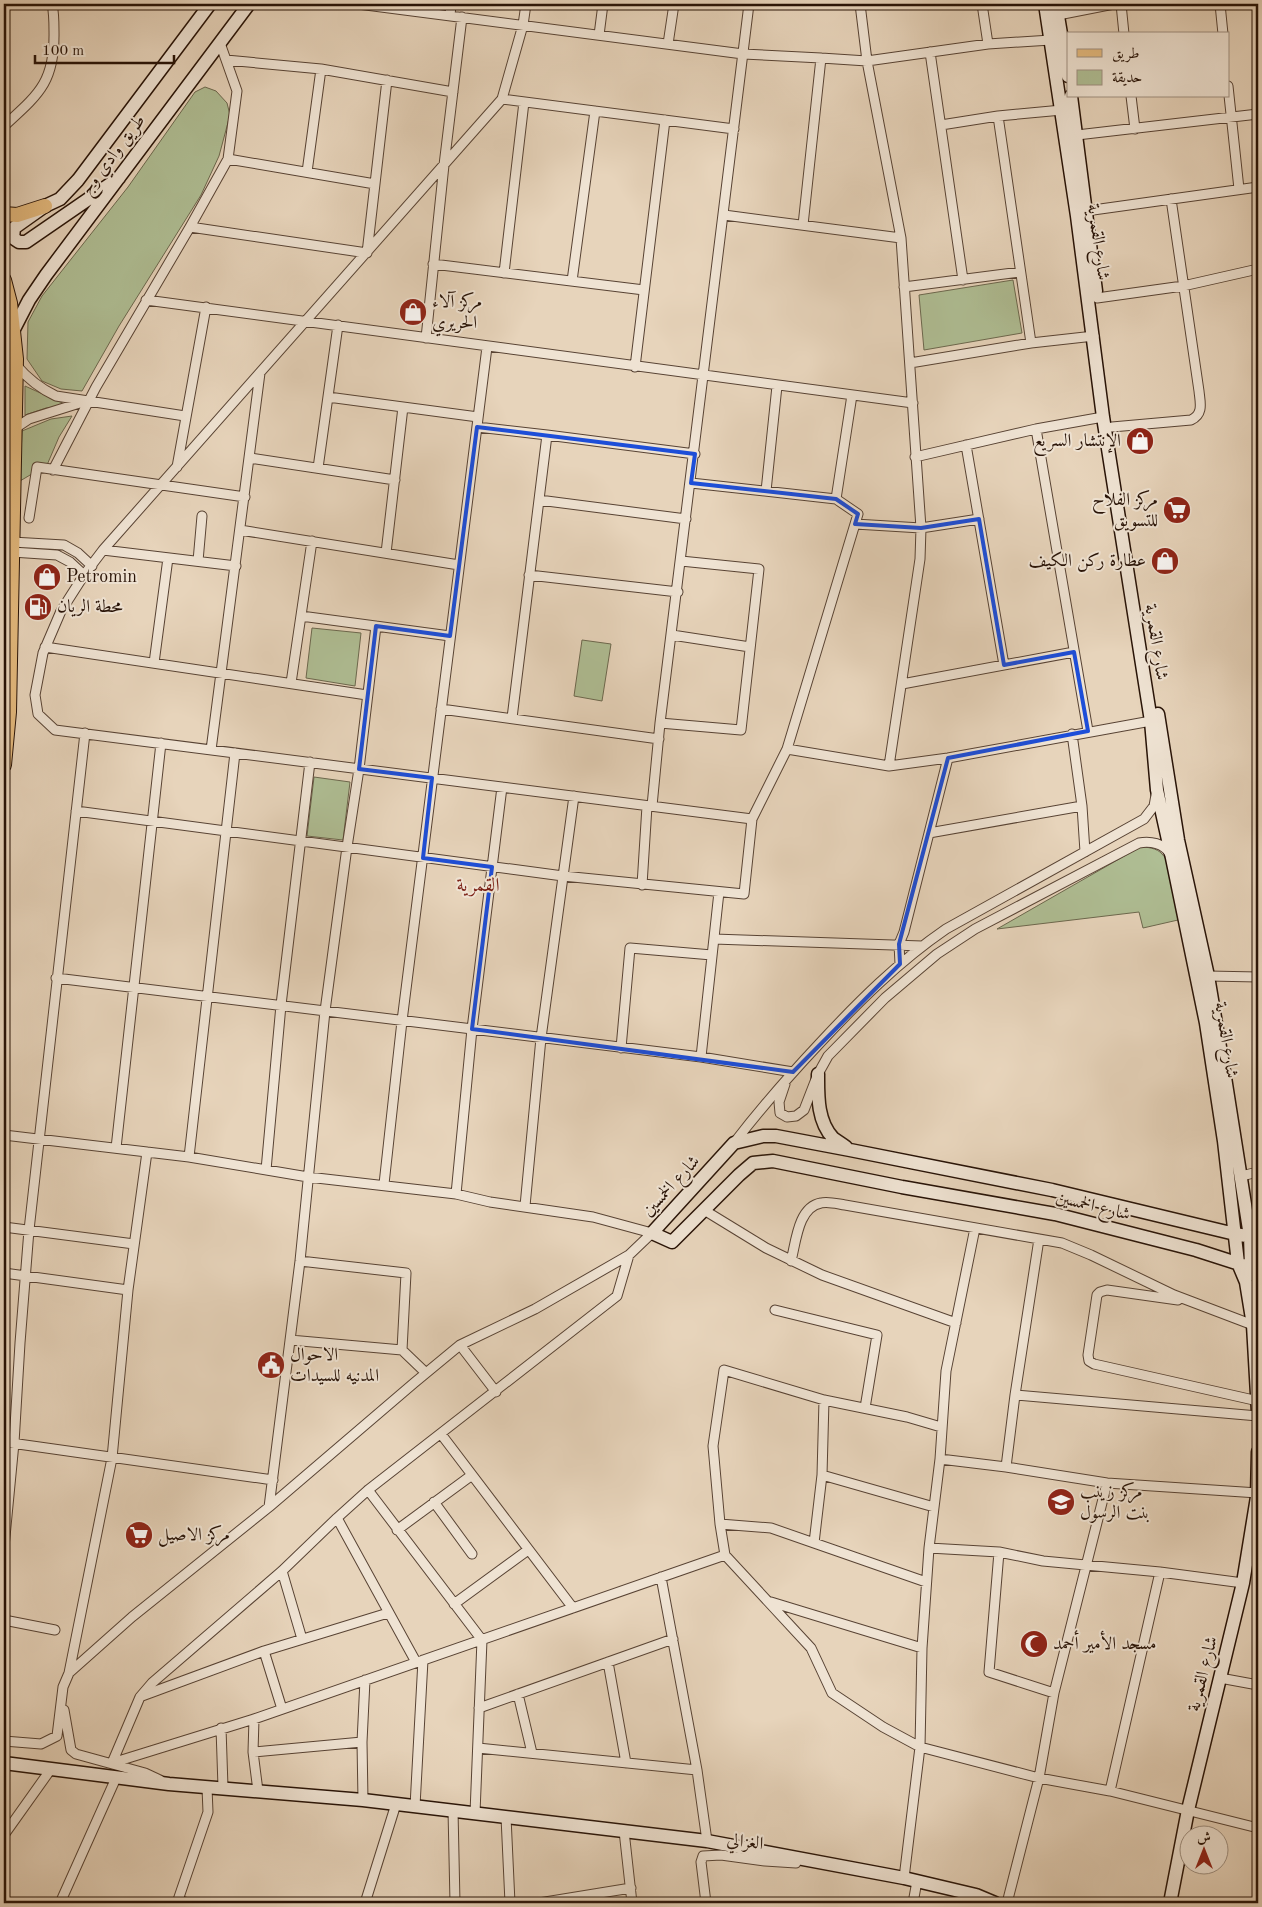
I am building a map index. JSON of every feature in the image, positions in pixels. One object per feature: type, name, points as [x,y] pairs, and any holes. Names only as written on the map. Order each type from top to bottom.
[{"type":"main road","points":[[4,214],[17,215],[46,206]]},
{"type":"main road","points":[[4,280],[10,303],[16,365],[9,712],[4,765]]},
{"type":"street","points":[[4,126],[35,97],[49,76],[54,49],[52,4]]},
{"type":"street","name":"طريق وادي وج","points":[[119,178],[26,242],[16,241],[12,235],[14,228],[46,206],[60,199],[78,180],[210,4]]},
{"type":"street","name":"طريق وادي وج","points":[[13,331],[35,292],[249,4]]},
{"type":"street","points":[[358,4],[407,7],[450,16],[743,54],[867,61],[988,44],[1051,40]]},
{"type":"street","points":[[450,16],[451,4]]},
{"type":"street","points":[[526,4],[502,99],[103,550],[84,575],[60,611],[46,647],[35,695],[38,714],[55,730],[752,819]]},
{"type":"street","points":[[598,35],[603,4]]},
{"type":"street","points":[[668,44],[674,4]]},
{"type":"street","points":[[642,885],[649,806],[678,592],[749,4]]},
{"type":"street","points":[[860,4],[867,61],[901,238],[921,528],[920,559],[890,766]]},
{"type":"street","points":[[982,4],[988,44]]},
{"type":"street","name":"شارع القمرية","points":[[1046,4],[1094,336],[1103,416],[1151,721],[1156,790],[1206,1023],[1226,1150],[1238,1263],[1246,1282],[1254,1313],[1258,1406]]},
{"type":"street","points":[[1067,70],[1057,9],[1114,4]]},
{"type":"street","points":[[1121,4],[1124,32]]},
{"type":"street","points":[[1220,4],[1223,32]]},
{"type":"street","points":[[426,338],[462,17]]},
{"type":"street","points":[[53,470],[88,400],[190,228],[228,158],[236,92],[220,43]]},
{"type":"street","points":[[930,52],[963,280]]},
{"type":"street","points":[[803,225],[821,58]]},
{"type":"street","points":[[226,60],[321,69],[453,92]]},
{"type":"street","points":[[307,172],[321,69]]},
{"type":"street","points":[[367,253],[387,80]]},
{"type":"street","points":[[1071,98],[1112,426],[1127,527],[1178,840],[1208,976],[1241,1176],[1254,1237],[1255,1268]]},
{"type":"street","points":[[1131,98],[1135,129]]},
{"type":"street","points":[[1230,98],[1239,189]]},
{"type":"street","points":[[502,99],[734,129]]},
{"type":"street","points":[[504,273],[524,102]]},
{"type":"street","points":[[941,125],[998,116],[1062,110]]},
{"type":"street","points":[[572,281],[595,111]]},
{"type":"street","points":[[1077,135],[1258,114]]},
{"type":"street","points":[[998,116],[1031,343]]},
{"type":"street","points":[[634,367],[665,120]]},
{"type":"street","points":[[228,158],[375,184]]},
{"type":"street","points":[[1086,211],[1258,187]]},
{"type":"street","points":[[1112,426],[1192,420],[1200,412],[1199,391],[1171,199]]},
{"type":"street","points":[[724,215],[901,238]]},
{"type":"street","points":[[190,228],[367,253]]},
{"type":"street","points":[[433,264],[644,290]]},
{"type":"street","points":[[1096,298],[1183,286],[1258,269]]},
{"type":"street","points":[[904,287],[1020,272]]},
{"type":"street","points":[[146,300],[913,403]]},
{"type":"street","points":[[177,467],[206,307]]},
{"type":"street","points":[[318,468],[338,325]]},
{"type":"street","points":[[910,363],[1031,343],[1094,336]]},
{"type":"street","points":[[384,1184],[402,1021],[487,347]]},
{"type":"street","points":[[16,365],[39,388],[56,396],[185,416]]},
{"type":"street","points":[[211,750],[260,373]]},
{"type":"street","points":[[766,491],[777,386]]},
{"type":"street","points":[[836,499],[852,395]]},
{"type":"street","points":[[328,397],[478,417]]},
{"type":"street","points":[[14,429],[30,419],[88,400]]},
{"type":"street","points":[[386,553],[403,407]]},
{"type":"street","points":[[915,457],[1036,429],[1103,416]]},
{"type":"street","points":[[477,427],[695,454]]},
{"type":"street","points":[[1036,429],[1088,731]]},
{"type":"street","points":[[512,718],[547,435]]},
{"type":"street","points":[[966,445],[1004,665]]},
{"type":"street","points":[[250,458],[395,480]]},
{"type":"street","points":[[29,518],[37,467],[245,497]]},
{"type":"street","points":[[76,811],[563,876],[744,894],[752,819],[786,749],[858,514],[836,499],[691,483]]},
{"type":"street","points":[[539,500],[686,519]]},
{"type":"street","points":[[198,562],[202,516]]},
{"type":"street","points":[[855,524],[921,528],[980,519]]},
{"type":"street","points":[[240,530],[459,565]]},
{"type":"street","points":[[292,683],[312,541]]},
{"type":"street","points":[[12,547],[64,545],[78,553],[92,566]]},
{"type":"street","points":[[12,547],[57,555],[70,562],[84,575]]},
{"type":"street","points":[[103,550],[236,566]]},
{"type":"street","points":[[154,663],[168,558]]},
{"type":"street","points":[[660,723],[741,730],[759,569],[681,560]]},
{"type":"street","points":[[530,575],[678,592]]},
{"type":"street","points":[[301,616],[450,636]]},
{"type":"street","points":[[269,1507],[300,1260],[325,1011],[346,847],[359,769],[376,626]]},
{"type":"street","points":[[672,635],[750,646]]},
{"type":"street","points":[[46,647],[367,695]]},
{"type":"street","points":[[902,684],[1074,652]]},
{"type":"street","points":[[441,710],[659,739]]},
{"type":"street","points":[[786,749],[890,766],[948,758],[1151,721]]},
{"type":"street","points":[[4,1547],[6,1508],[14,1443],[29,1230],[84,733]]},
{"type":"street","points":[[1072,734],[1082,806],[1085,852]]},
{"type":"street","points":[[116,1148],[161,743]]},
{"type":"street","points":[[189,1157],[235,753]]},
{"type":"street","points":[[900,964],[899,944],[904,932],[948,758]]},
{"type":"street","points":[[266,1170],[281,1006],[310,762]]},
{"type":"street","points":[[456,1194],[472,1029],[502,787]]},
{"type":"street","points":[[734,1143],[763,1104],[846,1015],[900,964],[946,929],[1144,819],[1154,806],[1156,790]]},
{"type":"street","points":[[525,1206],[542,1038],[574,796]]},
{"type":"street","points":[[929,833],[1082,806]]},
{"type":"street","points":[[793,1072],[783,1088],[779,1102],[780,1113],[787,1117],[796,1116],[804,1110],[818,1074],[828,1056],[885,998],[937,954],[975,929],[1139,842],[1157,843],[1168,850],[1172,858]]},
{"type":"street","points":[[701,1058],[719,892]]},
{"type":"street","points":[[714,939],[922,946]]},
{"type":"street","points":[[621,1048],[630,948],[712,955]]},
{"type":"street","points":[[1208,976],[1258,977]]},
{"type":"street","points":[[56,978],[701,1058],[793,1072]]},
{"type":"street","points":[[818,1074],[820,1110],[824,1124],[833,1138],[850,1150]]},
{"type":"street","points":[[4,1135],[189,1157],[308,1177],[384,1184],[456,1194],[490,1202],[593,1217],[652,1233]]},
{"type":"street","name":"شارع الخمسين","points":[[1254,1237],[1052,1190],[776,1136],[750,1138],[734,1143],[652,1233],[672,1242],[739,1175],[754,1163],[773,1161],[902,1187],[1055,1214],[1196,1250],[1255,1268]]},
{"type":"street","points":[[4,1741],[41,1744],[58,1736],[63,1687],[69,1673],[112,1458],[128,1290],[147,1152]]},
{"type":"street","points":[[1241,1176],[1258,1172]]},
{"type":"street","points":[[792,1260],[804,1214],[811,1207],[821,1202],[845,1204],[1062,1243],[1193,1302]]},
{"type":"street","points":[[704,1210],[766,1248],[822,1276],[956,1323]]},
{"type":"street","points":[[4,1227],[134,1244]]},
{"type":"street","points":[[913,1903],[911,1880],[920,1747],[922,1648],[929,1548],[940,1459],[946,1371],[975,1228]]},
{"type":"street","points":[[69,1673],[132,1617],[269,1507],[460,1345],[534,1309],[629,1255],[652,1233]]},
{"type":"street","points":[[1006,1467],[1015,1395],[1040,1239]]},
{"type":"street","points":[[112,1763],[140,1696],[152,1683],[282,1571],[336,1518],[368,1490],[617,1296],[629,1255]]},
{"type":"street","points":[[300,1260],[406,1273],[402,1350]]},
{"type":"street","name":"شارع القمرية","points":[[1246,1282],[1255,1268]]},
{"type":"street","points":[[4,1273],[128,1290]]},
{"type":"street","points":[[1254,1313],[1193,1302],[1106,1290],[1097,1295],[1088,1355],[1090,1361],[1094,1364],[1258,1406]]},
{"type":"street","points":[[775,1310],[877,1335],[865,1408]]},
{"type":"street","points":[[290,1340],[402,1350],[426,1373]]},
{"type":"street","points":[[460,1345],[496,1392]]},
{"type":"street","points":[[942,1427],[824,1400],[724,1370],[713,1446],[720,1524],[725,1555],[811,1648],[832,1693],[882,1727],[920,1747],[1039,1778],[1110,1791],[1258,1828]]},
{"type":"street","points":[[1015,1395],[1258,1416]]},
{"type":"street","points":[[814,1544],[822,1475],[824,1400]]},
{"type":"street","points":[[441,1434],[572,1608]]},
{"type":"street","points":[[4,1442],[272,1480]]},
{"type":"street","name":"شارع القمرية","points":[[1170,1903],[1188,1810],[1243,1583],[1258,1493],[1258,1452]]},
{"type":"street","points":[[940,1459],[1107,1483],[1258,1493]]},
{"type":"street","points":[[397,1530],[472,1475]]},
{"type":"street","points":[[822,1475],[934,1507]]},
{"type":"street","points":[[1007,1903],[1039,1778],[1054,1693],[1107,1483]]},
{"type":"street","points":[[368,1490],[482,1640],[475,1813]]},
{"type":"street","points":[[434,1502],[472,1554]]},
{"type":"street","points":[[336,1518],[388,1613],[419,1661],[415,1806]]},
{"type":"street","points":[[720,1524],[771,1528],[926,1582]]},
{"type":"street","points":[[929,1548],[999,1552],[1043,1561],[1160,1572],[1243,1583]]},
{"type":"street","points":[[454,1604],[528,1550]]},
{"type":"street","points":[[999,1552],[989,1672],[1054,1693]]},
{"type":"street","points":[[112,1763],[254,1719],[725,1555]]},
{"type":"street","points":[[282,1571],[302,1639]]},
{"type":"street","points":[[1110,1791],[1160,1572]]},
{"type":"street","points":[[661,1577],[697,1770],[707,1841]]},
{"type":"street","points":[[770,1602],[922,1648]]},
{"type":"street","points":[[140,1696],[264,1651],[388,1613]]},
{"type":"street","points":[[4,1620],[55,1630]]},
{"type":"street","points":[[479,1708],[672,1639]]},
{"type":"street","points":[[264,1651],[282,1709]]},
{"type":"street","points":[[608,1662],[626,1763]]},
{"type":"street","points":[[1220,1678],[1258,1686]]},
{"type":"street","points":[[363,1800],[362,1742],[365,1680]]},
{"type":"street","points":[[63,1687],[65,1717],[71,1750],[81,1756],[146,1773],[169,1784]]},
{"type":"street","points":[[518,1694],[532,1753]]},
{"type":"street","points":[[254,1719],[253,1752],[258,1791]]},
{"type":"street","points":[[221,1728],[222,1787]]},
{"type":"street","points":[[253,1752],[362,1742]]},
{"type":"street","points":[[478,1748],[697,1770]]},
{"type":"street","points":[[4,1763],[207,1788],[222,1787],[363,1800],[707,1841],[911,1880],[995,1903]]},
{"type":"street","points":[[4,1835],[51,1769]]},
{"type":"street","points":[[60,1903],[116,1778]]},
{"type":"street","points":[[188,1903],[178,1901],[208,1812],[207,1788]]},
{"type":"street","points":[[364,1903],[396,1804]]},
{"type":"street","points":[[453,1810],[455,1903]]},
{"type":"street","points":[[506,1817],[510,1903]]},
{"type":"street","points":[[624,1831],[632,1903]]},
{"type":"street","name":"الغزالي","points":[[706,1903],[701,1862],[704,1856],[721,1855],[765,1861],[831,1865]]},
{"type":"street","points":[[539,1903],[631,1888]]},
{"type":"highlighted area","points":[[477,427],[695,454],[691,483],[836,499],[858,514],[855,524],[921,528],[979,519],[1004,665],[1074,652],[1088,731],[948,758],[899,944],[900,964],[793,1072],[472,1029],[492,867],[423,858],[432,778],[359,769],[376,626],[450,636]]},
{"type":"green space","points":[[205,87],[216,91],[227,103],[230,115],[219,156],[201,195],[119,326],[82,391],[61,389],[42,381],[27,359],[28,322],[42,296],[128,187],[195,92]]},
{"type":"green space","points":[[1013,280],[1022,333],[924,350],[919,295]]},
{"type":"green space","points":[[25,386],[69,406],[46,408],[25,415]]},
{"type":"green space","points":[[72,416],[59,437],[47,465],[20,481],[22,431],[51,419]]},
{"type":"green space","points":[[312,628],[361,633],[355,686],[306,678]]},
{"type":"green space","points":[[582,640],[611,644],[602,701],[574,696]]},
{"type":"green space","points":[[314,777],[350,782],[343,840],[307,836]]},
{"type":"green space","points":[[1140,847],[1157,850],[1162,854],[1170,867],[1178,920],[1143,928],[1139,912],[997,929]]},
{"type":"place","name":"مركز آلاء الحريري","points":[[413,312]]},
{"type":"place","name":"الإنتشار السريع","points":[[1140,441]]},
{"type":"place","name":"مركز الفلاح للتسويق","points":[[1177,510]]},
{"type":"place","name":"عطارة ركن الكيف","points":[[1165,561]]},
{"type":"place","name":"Petromin","points":[[47,577]]},
{"type":"place","name":"محطة الريان","points":[[38,607]]},
{"type":"place","name":"الاحوال المدنيه للسيدات","points":[[271,1365]]},
{"type":"place","name":"مركز زينب بنت الرسول","points":[[1061,1502]]},
{"type":"place","name":"مركز الاصيل","points":[[139,1535]]},
{"type":"place","name":"مسجد الأمير أحمد","points":[[1034,1644]]},
{"type":"district","name":"القمرية","points":[[478,886]]}]
